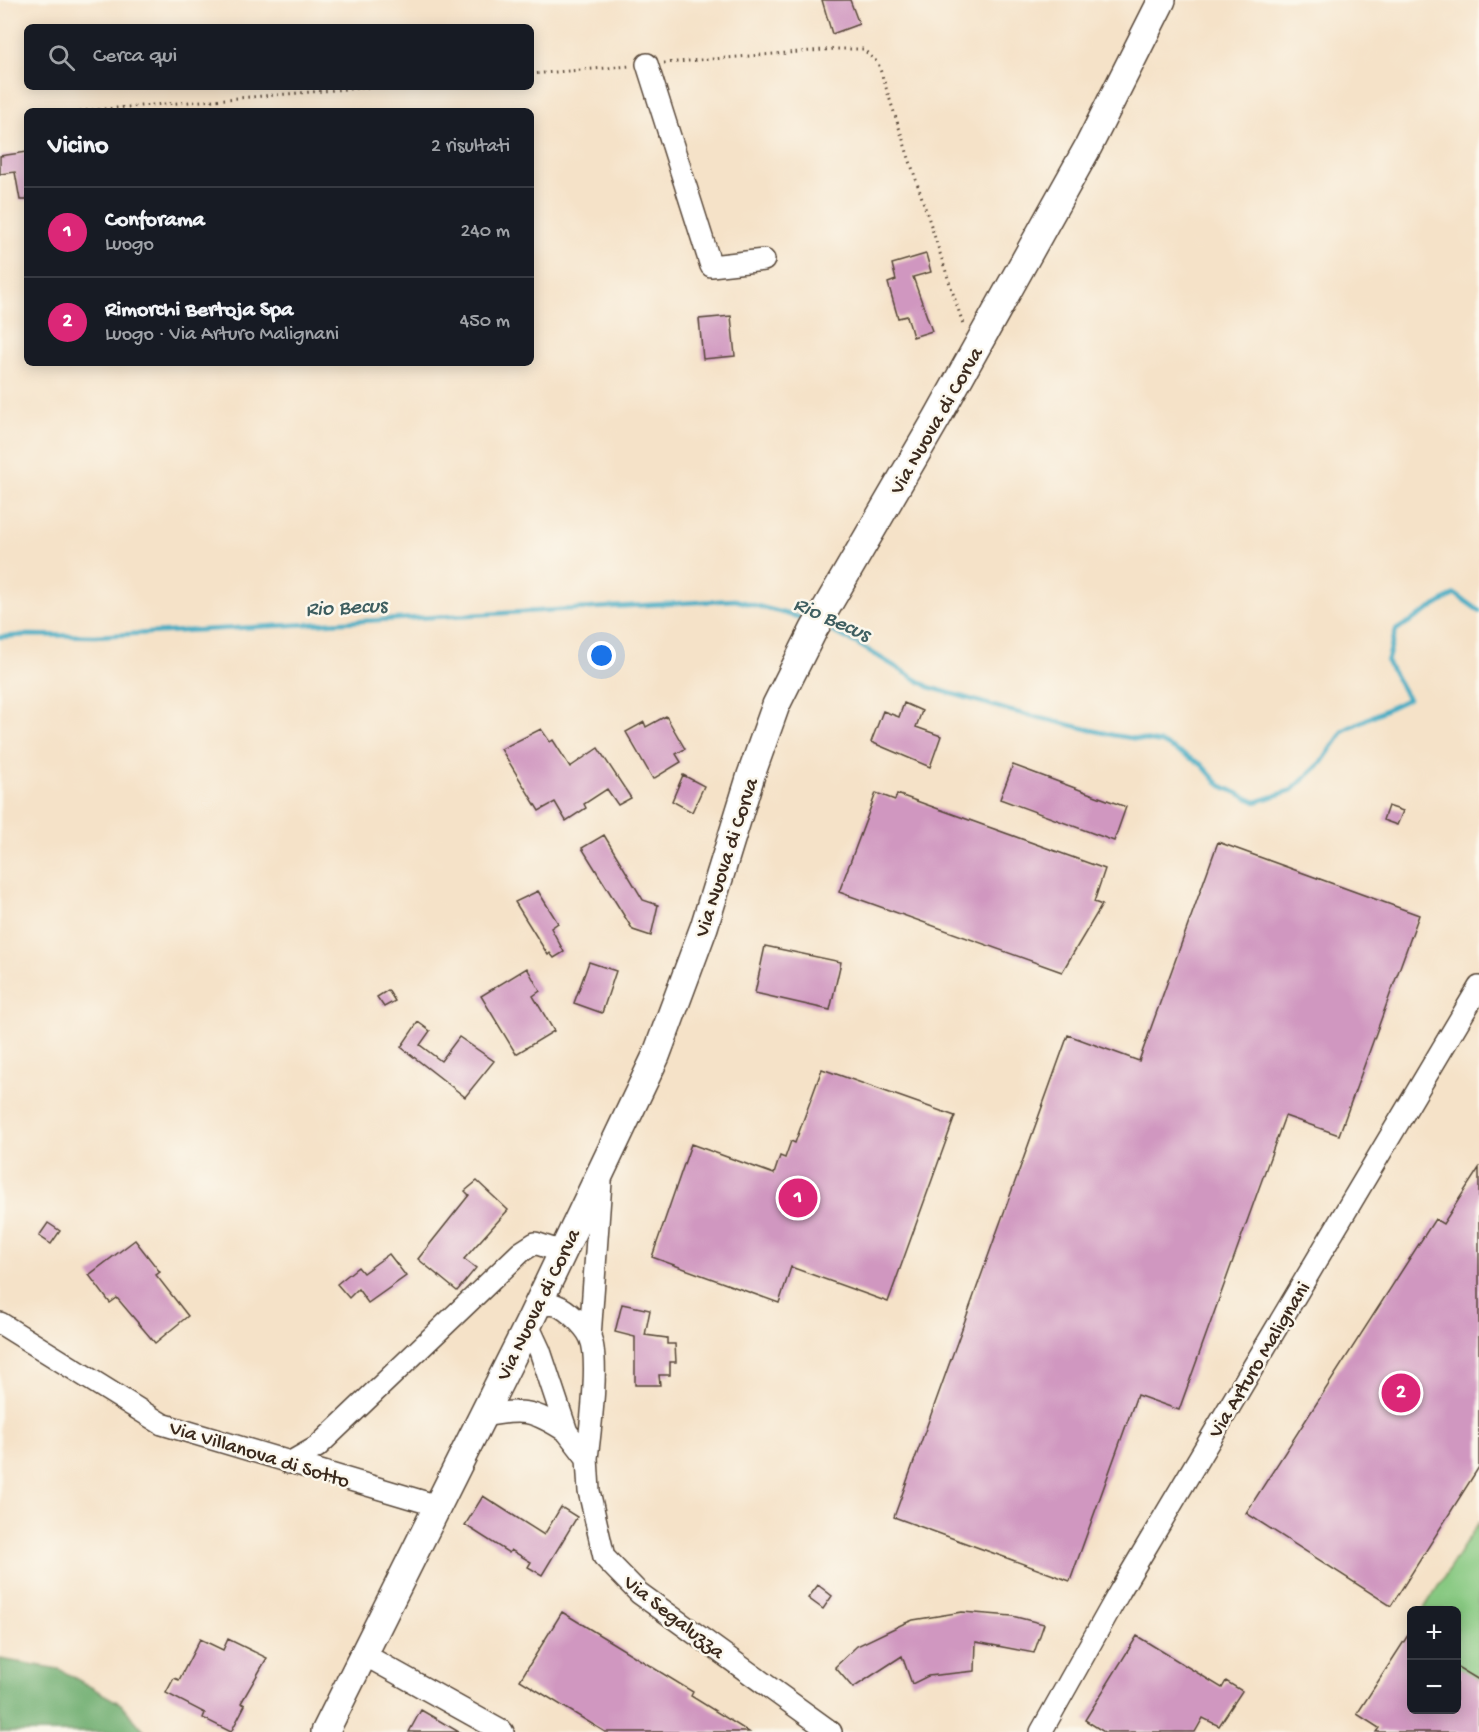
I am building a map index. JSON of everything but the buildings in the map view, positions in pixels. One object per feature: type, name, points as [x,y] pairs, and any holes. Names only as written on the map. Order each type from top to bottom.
[{"type":"main road","name":"Via Nuova di Corva","points":[[325,1732],[483,1416],[656,1056],[704,927],[751,775],[776,705],[814,629],[937,418],[1088,147],[1162,0]]},
{"type":"street","points":[[647,64],[711,266],[764,260]]},
{"type":"street","name":"Via Arturo Malignani","points":[[1041,1732],[1120,1591],[1479,987]]},
{"type":"street","name":"Via Segaluzza","points":[[603,1166],[597,1212],[590,1337],[593,1352],[592,1416],[587,1458],[589,1491],[604,1557],[639,1593],[831,1732]]},
{"type":"street","points":[[289,1463],[317,1448],[521,1252],[536,1243],[562,1252]]},
{"type":"street","points":[[587,1458],[567,1432],[540,1351],[532,1315],[555,1305],[568,1312],[590,1337]]},
{"type":"street","name":"Via Villanova di Sotto","points":[[0,1323],[162,1424],[438,1506]]},
{"type":"street","points":[[483,1416],[519,1410],[542,1416],[567,1432]]},
{"type":"street","points":[[363,1654],[503,1732]]},
{"type":"path","points":[[534,74],[836,49],[863,49],[878,63],[972,353]]},
{"type":"path","points":[[116,108],[336,90]]},
{"type":"green space","points":[[1479,1522],[1479,1682],[1461,1670],[1461,1606],[1426,1606]]},
{"type":"green space","points":[[0,1659],[59,1669],[121,1704],[145,1732],[0,1732]]},
{"type":"waterway","name":"Rio Becus","points":[[825,628],[856,643],[929,687],[1011,711],[1113,735],[1162,743],[1201,764],[1220,785],[1256,802],[1292,790],[1322,762],[1344,730],[1408,699],[1387,662],[1396,630],[1455,594],[1479,611]]},
{"type":"waterway","name":"Rio Becus","points":[[0,637],[95,636],[735,600],[809,620]]},
{"type":"place","name":"Conforama","points":[[798,1198]]},
{"type":"place","name":"Rimorchi Bertoja Spa","points":[[1401,1393]]}]
